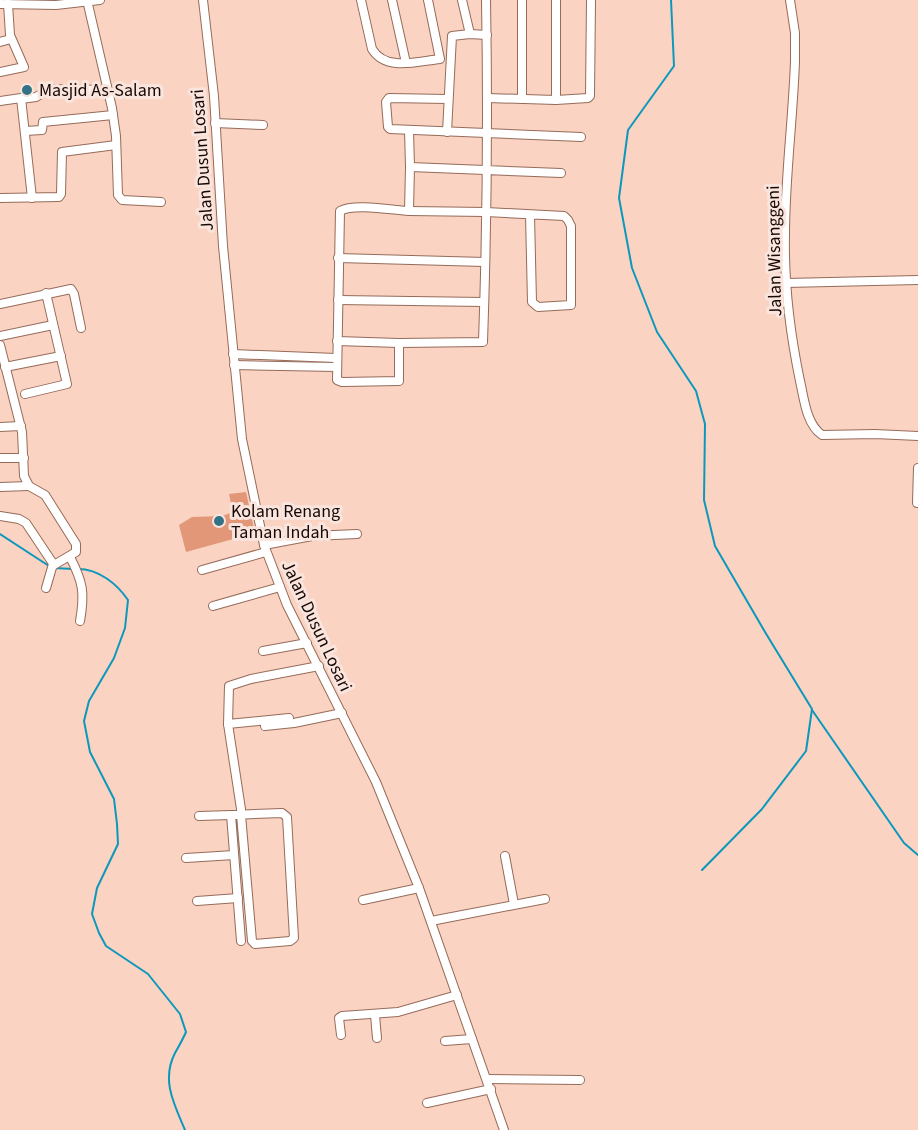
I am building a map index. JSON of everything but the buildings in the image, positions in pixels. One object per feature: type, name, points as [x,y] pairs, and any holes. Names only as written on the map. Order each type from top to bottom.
[{"type":"street","points":[[0,72],[22,68],[21,58],[11,39],[4,4],[44,5],[100,0]]},
{"type":"street","name":"Jalan Dusun Losari","points":[[203,0],[216,123],[233,354],[242,439],[265,548],[280,587],[375,782],[419,888],[504,1130]]},
{"type":"street","points":[[361,0],[372,50],[376,56],[390,63],[450,59]]},
{"type":"street","points":[[392,0],[406,63]]},
{"type":"street","points":[[428,0],[438,39],[440,59]]},
{"type":"street","points":[[462,0],[470,34]]},
{"type":"street","points":[[337,341],[483,342],[487,135],[486,0]]},
{"type":"street","points":[[522,0],[522,99]]},
{"type":"street","points":[[556,0],[556,100]]},
{"type":"street","points":[[487,98],[581,100],[590,96],[591,0]]},
{"type":"street","name":"Jalan Wisanggeni","points":[[790,0],[795,33],[795,61],[785,233],[786,283],[794,351],[807,411],[814,428],[822,435],[918,436]]},
{"type":"street","points":[[87,1],[113,115],[118,195],[120,199],[161,202]]},
{"type":"street","points":[[438,39],[470,34],[487,35]]},
{"type":"street","points":[[447,132],[452,36]]},
{"type":"street","points":[[0,42],[11,39]]},
{"type":"street","points":[[0,101],[36,97],[50,90],[108,90]]},
{"type":"street","points":[[447,99],[388,98],[386,102],[388,127],[390,129],[487,135],[581,137]]},
{"type":"street","points":[[21,99],[32,198]]},
{"type":"street","points":[[25,131],[42,130],[43,122],[113,115]]},
{"type":"street","points":[[216,123],[263,125]]},
{"type":"street","points":[[409,130],[409,211]]},
{"type":"street","points":[[0,198],[61,196],[62,152],[116,145]]},
{"type":"street","points":[[410,167],[561,173]]},
{"type":"street","points":[[399,343],[399,381],[339,382],[336,377],[339,214],[342,210],[358,208],[564,216],[570,223],[571,305],[538,307],[533,304],[530,215]]},
{"type":"street","points":[[338,258],[485,262]]},
{"type":"street","points":[[786,283],[918,280]]},
{"type":"street","points":[[0,304],[67,289],[73,291],[81,328]]},
{"type":"street","points":[[25,394],[67,384],[46,293]]},
{"type":"street","points":[[338,300],[484,302]]},
{"type":"street","points":[[0,336],[53,325]]},
{"type":"street","points":[[0,345],[21,426],[24,476],[28,486]]},
{"type":"street","points":[[233,354],[336,358]]},
{"type":"street","points":[[5,367],[60,356]]},
{"type":"street","points":[[234,365],[336,367]]},
{"type":"street","points":[[0,427],[21,426]]},
{"type":"street","points":[[0,458],[24,458]]},
{"type":"street","points":[[917,503],[918,468]]},
{"type":"street","points":[[0,487],[28,486],[45,495],[78,549],[70,557],[52,567]]},
{"type":"street","points":[[0,516],[19,519],[26,523],[52,567],[46,588]]},
{"type":"street","points":[[202,570],[265,548],[312,536],[357,534]]},
{"type":"street","points":[[70,557],[80,575],[83,591],[80,621]]},
{"type":"street","points":[[213,606],[280,587]]},
{"type":"street","points":[[263,651],[307,643]]},
{"type":"street","points":[[199,816],[242,814],[282,813],[286,814],[293,940],[253,943],[242,814],[228,724],[229,686],[251,679],[319,666]]},
{"type":"street","points":[[265,726],[294,723],[342,713]]},
{"type":"street","points":[[228,724],[289,718]]},
{"type":"street","points":[[231,815],[241,941]]},
{"type":"street","points":[[186,858],[234,855]]},
{"type":"street","points":[[504,856],[514,904]]},
{"type":"street","points":[[363,900],[419,888]]},
{"type":"street","points":[[197,901],[237,898]]},
{"type":"street","points":[[431,921],[545,899]]},
{"type":"street","points":[[341,1035],[340,1016],[398,1012],[457,995]]},
{"type":"street","points":[[375,1015],[377,1038]]},
{"type":"street","points":[[445,1041],[472,1039]]},
{"type":"street","points":[[487,1079],[580,1080]]},
{"type":"street","points":[[427,1103],[491,1089]]},
{"type":"shaded area","name":"Kolam Renang Taman Indah","points":[[246,492],[255,533],[186,552],[179,525],[192,517],[222,516],[233,512],[229,494]]},
{"type":"waterway","points":[[671,0],[674,66],[628,130],[619,198],[632,268],[657,332],[696,391],[705,424],[704,500],[715,546],[812,709],[806,751],[762,809],[702,870]]},
{"type":"waterway","points":[[0,534],[49,566]]},
{"type":"waterway","points":[[54,568],[73,569]]},
{"type":"waterway","points":[[78,569],[107,578],[128,600],[125,628],[114,658],[89,701],[84,721],[90,752],[114,799],[118,844],[97,888],[92,914],[106,946],[148,974],[180,1014],[186,1032],[171,1063],[169,1082],[173,1101],[185,1130]]},
{"type":"waterway","points":[[812,710],[904,843],[918,855]]},
{"type":"place","name":"Masjid As-Salam","points":[[27,90]]},
{"type":"place","name":"Kolam Renang Taman Indah","points":[[219,521]]}]
